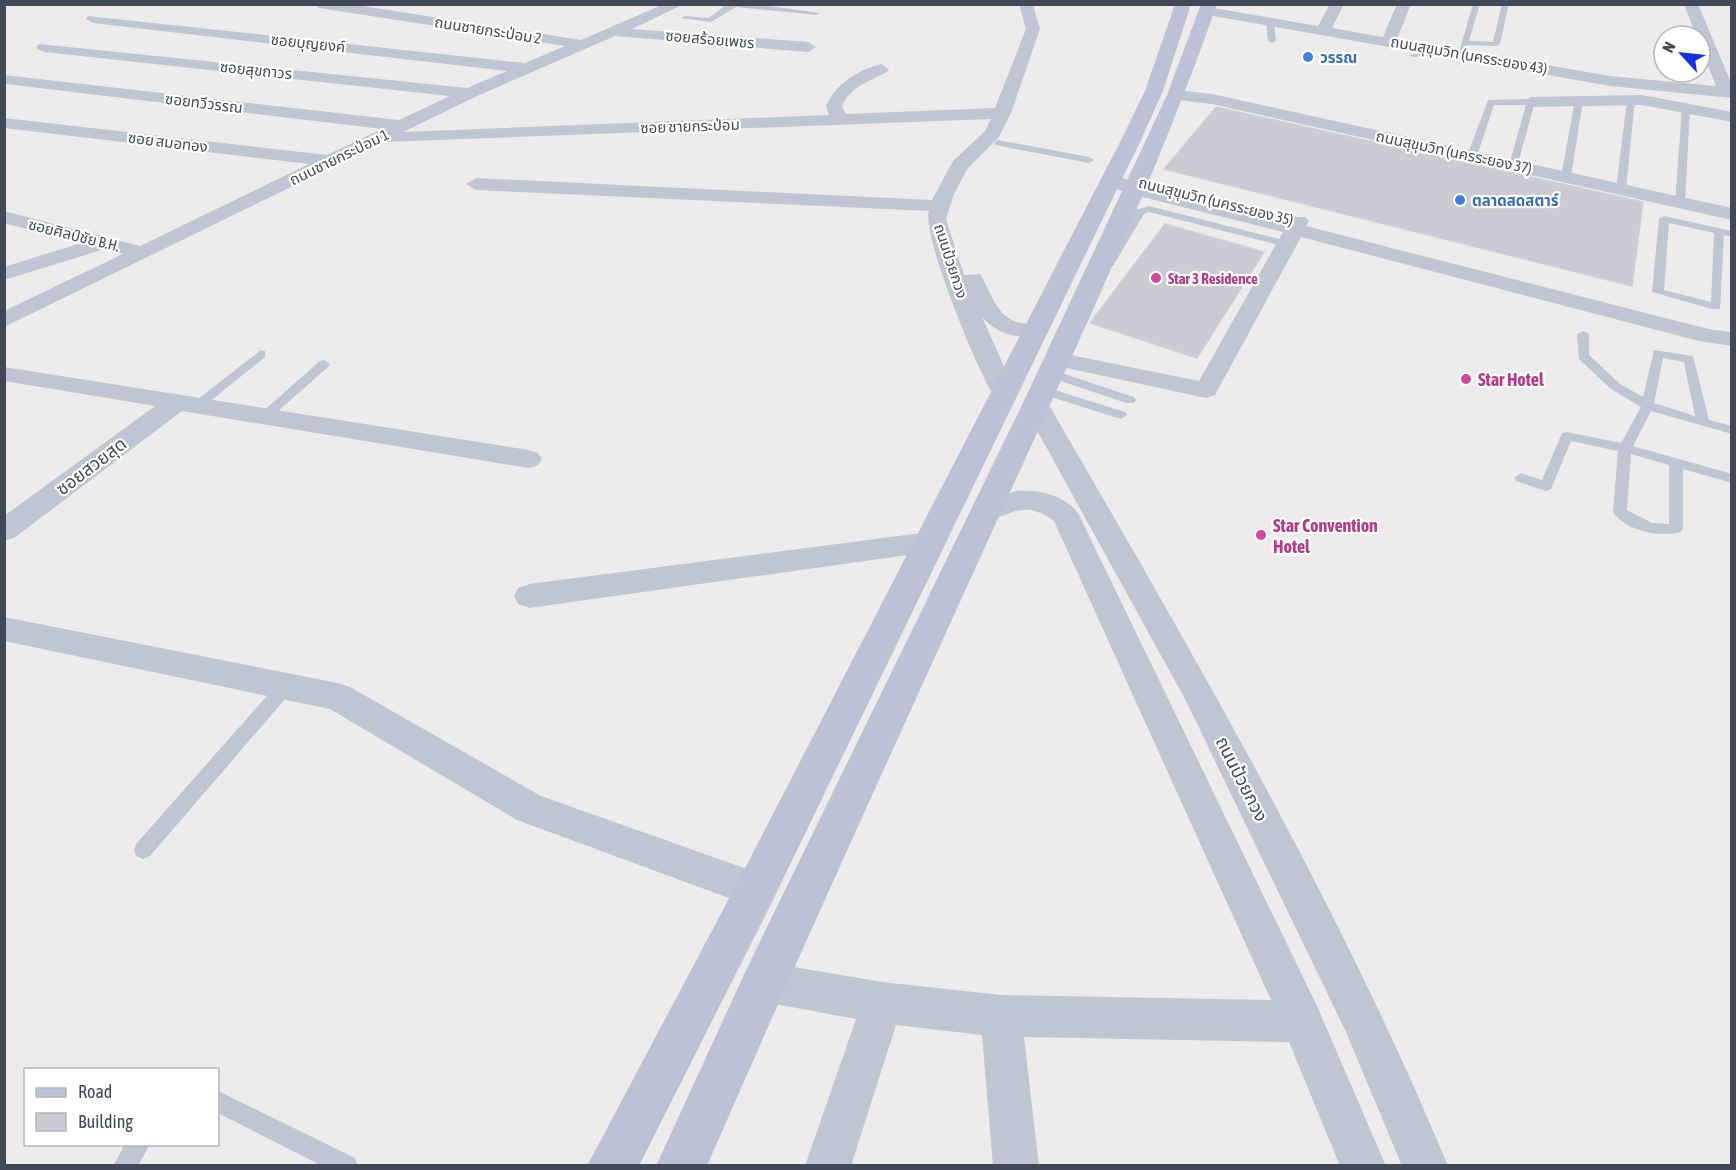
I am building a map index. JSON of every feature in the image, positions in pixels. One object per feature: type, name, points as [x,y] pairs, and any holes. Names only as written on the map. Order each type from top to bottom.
[{"type":"street","name":"ซอยบุญยงค์","points":[[117,4],[88,21],[524,68]]},
{"type":"street","name":"ถนนชายกระป่อม 2","points":[[319,4],[365,8],[582,44]]},
{"type":"street","name":"ถนนป้วยกวง","points":[[1026,4],[1033,29],[993,133],[960,165],[944,194],[936,219],[940,237],[966,306],[1037,384],[1198,692],[1361,1017],[1425,1166]]},
{"type":"street","name":"ถนนป้วยกวง","points":[[1034,4],[1042,29],[1015,112],[1006,136],[974,168],[955,207],[953,224],[976,290],[992,314],[1001,324],[1010,329],[1020,331],[1037,328]]},
{"type":"street","points":[[612,1166],[756,890],[929,542],[1037,384],[1037,328],[1154,91],[1183,4]]},
{"type":"street","points":[[1324,29],[1337,4]]},
{"type":"street","points":[[1389,41],[1404,4]]},
{"type":"street","points":[[1691,4],[1729,92]]},
{"type":"street","points":[[681,1166],[764,981],[985,511],[1037,384],[1099,265],[1176,95],[1208,8]]},
{"type":"street","name":"ถนนสุขุมวิท (นครระยอง 43)","points":[[1208,8],[1262,15],[1324,29],[1346,37],[1457,49],[1610,81],[1729,92]]},
{"type":"street","name":"ถนนชายกระป่อม 1","points":[[4,320],[469,93],[612,32],[681,11]]},
{"type":"street","name":"ซอยสร้อยเพชร","points":[[612,32],[808,47]]},
{"type":"street","name":"ซอยสุขถาวร","points":[[63,36],[39,50],[469,93]]},
{"type":"street","points":[[840,120],[834,106],[844,88],[881,69]]},
{"type":"street","name":"ซอยทวีวรรณ","points":[[8,71],[403,126]]},
{"type":"street","name":"ถนนสุขุมวิท (นครระยอง 37)","points":[[1176,95],[1212,99],[1731,214]]},
{"type":"street","points":[[1531,102],[1631,100],[1731,117]]},
{"type":"street","name":"ซอย ชายกระป่อม","points":[[377,139],[1002,112]]},
{"type":"street","name":"ซอย สมอทอง","points":[[4,123],[331,161]]},
{"type":"street","name":"ถนนสุขุมวิท (นครระยอง 35)","points":[[1111,180],[1294,231],[1707,336],[1731,337]]},
{"type":"street","points":[[476,184],[940,206]]},
{"type":"street","name":"ซอยศิลป์ชัย B.H.","points":[[4,217],[143,253]]},
{"type":"street","points":[[1037,384],[1206,390],[1294,231]]},
{"type":"street","points":[[4,274],[104,243]]},
{"type":"street","points":[[966,306],[983,315],[992,314]]},
{"type":"street","points":[[4,374],[529,459]]},
{"type":"street","name":"ซอยสวยสุด","points":[[4,531],[188,404]]},
{"type":"street","points":[[985,511],[1011,499],[1022,499],[1046,503],[1065,515],[1302,1021],[1363,1166]]},
{"type":"street","points":[[529,596],[929,542]]},
{"type":"street","points":[[4,629],[338,697],[530,808],[756,890]]},
{"type":"street","points":[[764,981],[882,1003],[1001,1016],[1302,1021]]},
{"type":"street","points":[[828,1166],[882,1003]]},
{"type":"street","points":[[1001,1016],[1016,1166]]},
{"type":"lane","points":[[1457,49],[1477,4]]},
{"type":"lane","points":[[1413,55],[1496,44],[1506,4]]},
{"type":"lane","points":[[681,11],[711,20],[732,5],[816,13]]},
{"type":"lane","points":[[1262,15],[1272,41]]},
{"type":"lane","points":[[1566,177],[1579,100]]},
{"type":"lane","points":[[1621,189],[1631,100]]},
{"type":"lane","points":[[1473,156],[1491,102],[1531,102],[1514,165]]},
{"type":"lane","points":[[1680,203],[1686,108]]},
{"type":"lane","points":[[998,143],[1089,160]]},
{"type":"lane","points":[[1099,265],[1106,266],[1114,259],[1140,212],[1149,209],[1294,231]]},
{"type":"lane","points":[[1719,232],[1716,307],[1658,291],[1664,219],[1731,234]]},
{"type":"lane","points":[[1583,334],[1583,356],[1601,378],[1647,407],[1731,430]]},
{"type":"lane","points":[[1676,463],[1676,528],[1667,531],[1652,528],[1620,512],[1625,448],[1647,407],[1658,353],[1689,359],[1703,423]]},
{"type":"lane","points":[[188,404],[261,354]]},
{"type":"lane","points":[[265,416],[324,364]]},
{"type":"lane","points":[[1037,384],[1130,400]]},
{"type":"lane","points":[[1037,384],[1121,415]]},
{"type":"lane","points":[[1521,478],[1546,486],[1567,436],[1625,448],[1731,479]]},
{"type":"lane","points":[[143,850],[286,686]]},
{"type":"lane","points":[[219,1102],[347,1166]]},
{"type":"lane","points":[[124,1166],[138,1146]]},
{"type":"building","points":[[1216,107],[1643,202],[1632,286],[1164,169]]},
{"type":"building","points":[[1165,224],[1264,252],[1197,358],[1090,323]]},
{"type":"place","name":"วรรณ","points":[[1308,57]]},
{"type":"place","name":"ตลาดสดสตาร์","points":[[1460,200]]},
{"type":"place","name":"Star 3 Residence","points":[[1156,278]]},
{"type":"place","name":"Star Hotel","points":[[1466,379]]},
{"type":"place","name":"Star Convention Hotel","points":[[1261,535]]}]
